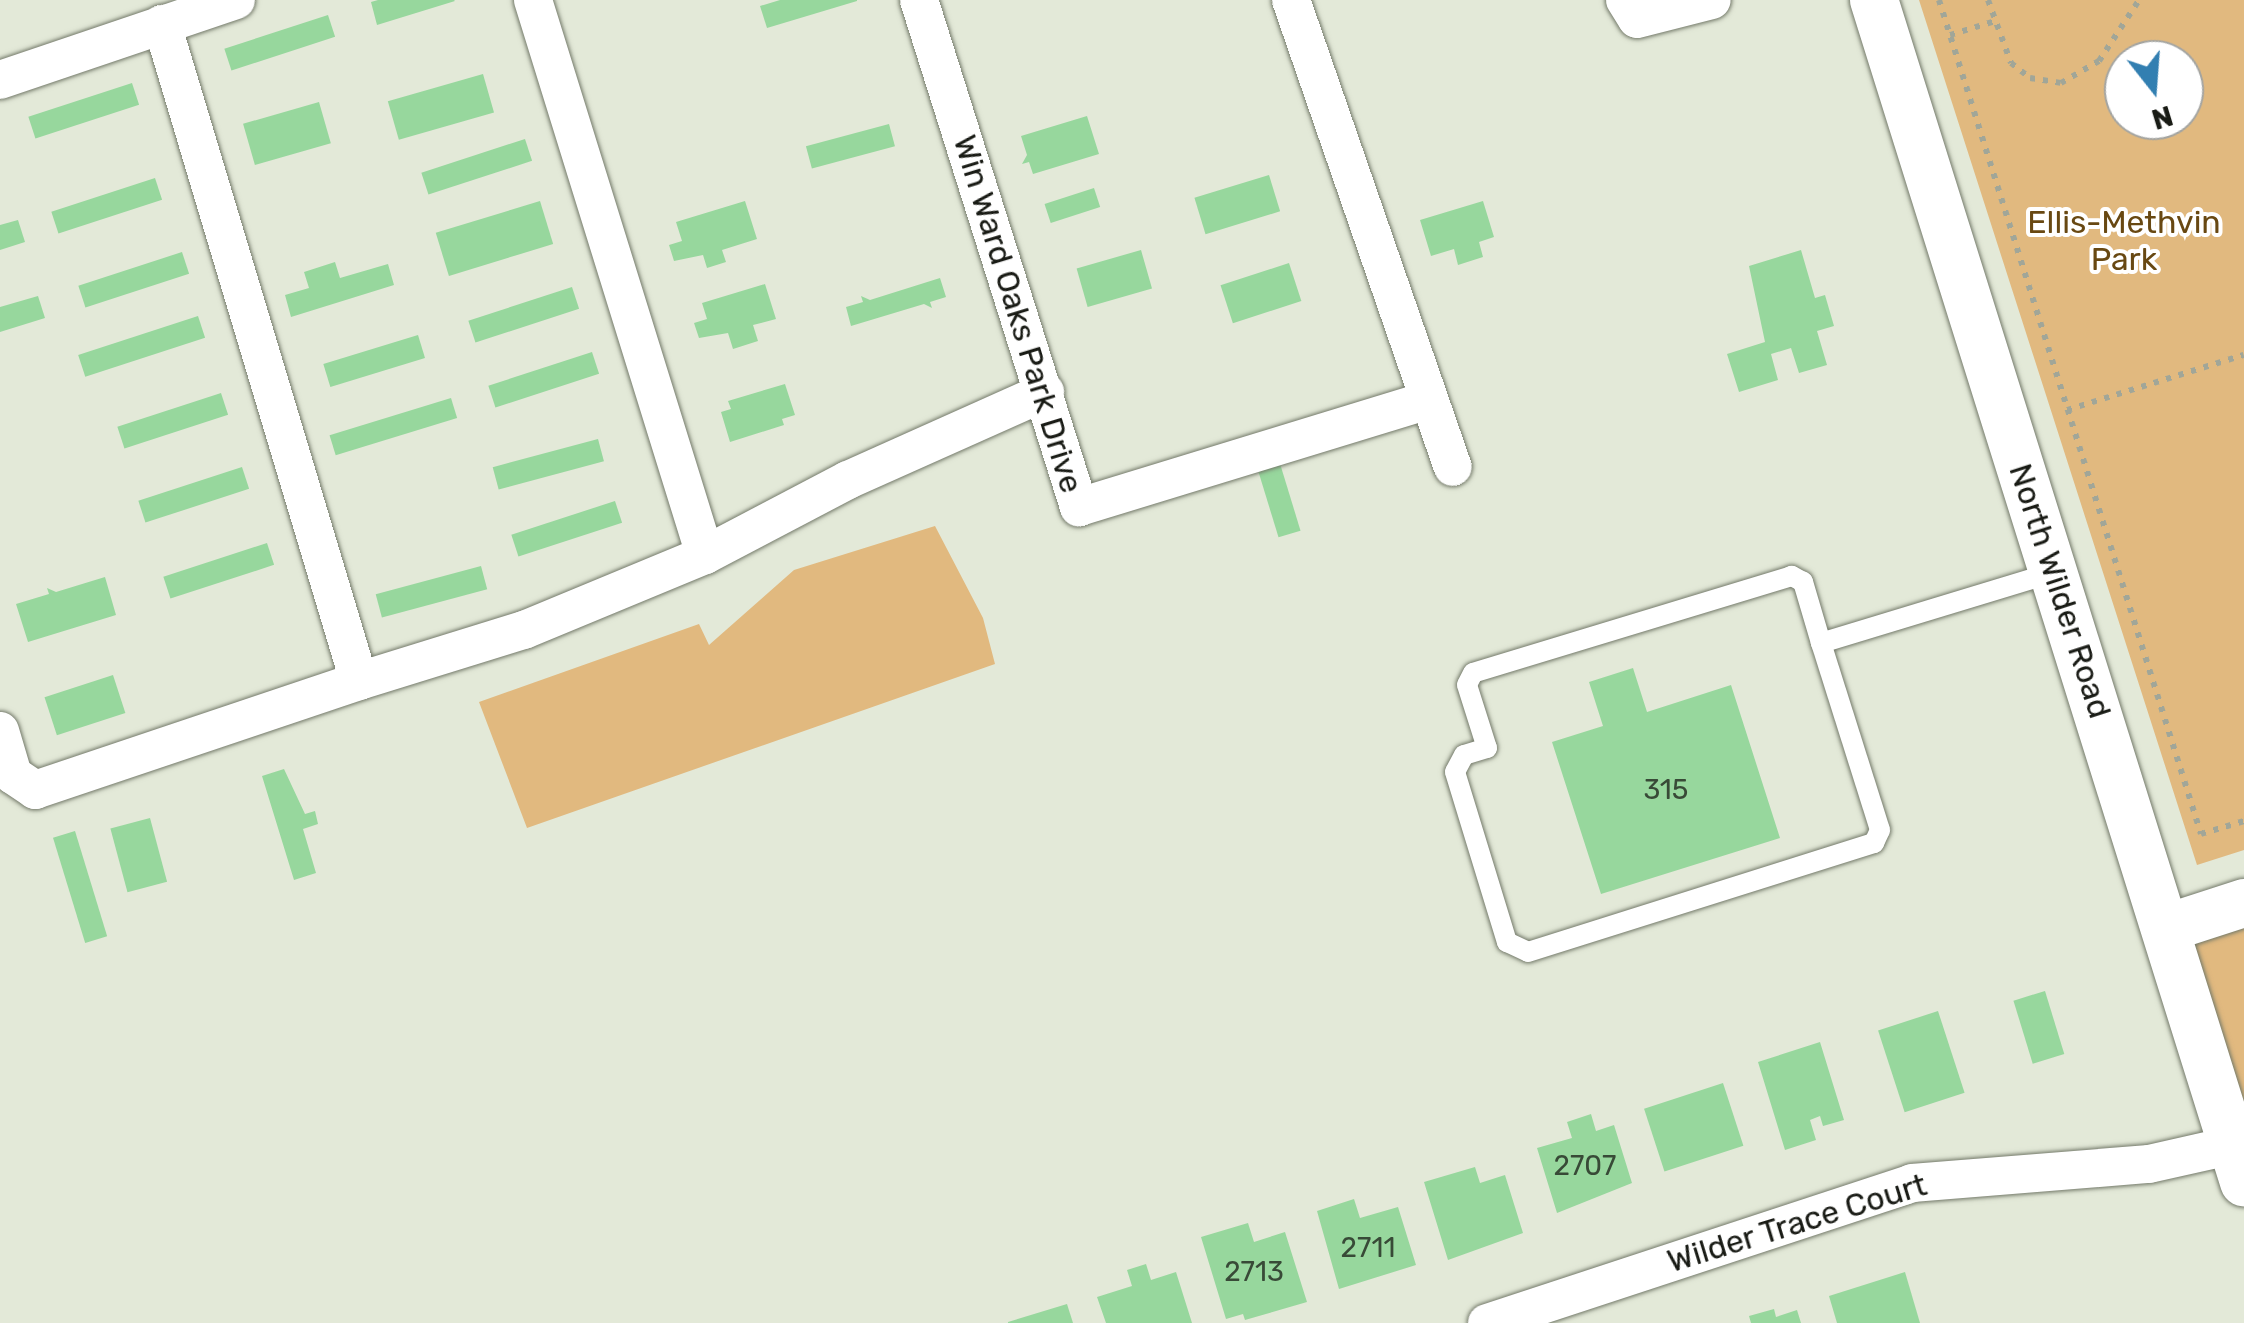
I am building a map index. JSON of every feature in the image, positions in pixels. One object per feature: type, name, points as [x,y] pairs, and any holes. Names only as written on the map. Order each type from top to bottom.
[{"type":"street","points":[[0,80],[236,0]]},
{"type":"street","points":[[533,0],[705,555]]},
{"type":"street","name":"Win Ward Oaks Park Drive","points":[[919,0],[1079,507],[1429,400]]},
{"type":"street","points":[[1291,0],[1453,467]]},
{"type":"street","points":[[1626,0],[1638,19],[1712,0]]},
{"type":"street","name":"North Wilder Road","points":[[1874,0],[2238,1163]]},
{"type":"street","points":[[162,24],[359,680]]},
{"type":"street","points":[[0,730],[14,775],[35,790],[359,680],[524,630],[705,555],[848,480],[1045,392]]},
{"type":"street","points":[[2167,928],[2244,903]]},
{"type":"street","name":"Wilder Trace Court","points":[[1487,1323],[1912,1183],[2149,1164],[2238,1163]]},
{"type":"lane","points":[[1820,643],[2054,572]]},
{"type":"lane","points":[[1792,576],[1803,582],[1820,643],[1879,838],[1528,952],[1507,942],[1455,772],[1464,755],[1488,748],[1466,685],[1474,673],[1792,576]]},
{"type":"path","points":[[1939,0],[2201,834],[2244,820]]},
{"type":"path","points":[[1988,0],[2020,72],[2060,82],[2099,62],[2139,0]]},
{"type":"path","points":[[1950,35],[1995,20]]},
{"type":"path","points":[[2067,410],[2244,356]]},
{"type":"green space","name":"Ellis-Methvin Park","points":[[1919,0],[2244,0],[2244,850],[2197,865]]},
{"type":"green space","points":[[935,526],[983,618],[995,664],[527,828],[479,702],[699,624],[709,645],[794,570]]},
{"type":"green space","points":[[2244,926],[2244,1118],[2191,943]]},
{"type":"building","points":[[780,0],[857,1],[767,28],[760,6]]},
{"type":"building","points":[[455,1],[377,25],[371,2]]},
{"type":"building","points":[[328,15],[335,37],[231,71],[224,49]]},
{"type":"building","points":[[483,74],[494,112],[399,140],[388,101]]},
{"type":"building","points":[[132,83],[139,105],[35,139],[28,117]]},
{"type":"building","points":[[319,102],[331,143],[255,165],[243,124]]},
{"type":"building","points":[[1087,116],[1099,154],[1033,174],[1029,162],[1022,164],[1027,155],[1021,136]]},
{"type":"building","points":[[889,124],[895,146],[812,168],[806,146]]},
{"type":"building","points":[[525,139],[532,161],[428,195],[421,173]]},
{"type":"building","points":[[1269,175],[1280,211],[1206,234],[1194,198]]},
{"type":"building","points":[[155,178],[162,200],[58,234],[51,212]]},
{"type":"building","points":[[1094,188],[1100,207],[1051,223],[1045,204]]},
{"type":"building","points":[[540,201],[553,244],[449,276],[436,233]]},
{"type":"building","points":[[745,201],[757,239],[722,250],[726,262],[707,268],[703,255],[674,261],[669,245],[682,241],[676,222]]},
{"type":"building","points":[[1483,201],[1494,237],[1479,242],[1483,257],[1458,265],[1454,249],[1431,256],[1420,220]]},
{"type":"building","points":[[18,220],[25,242],[0,250],[0,225]]},
{"type":"building","points":[[1141,250],[1152,288],[1088,307],[1077,268]]},
{"type":"building","points":[[1801,250],[1815,298],[1825,295],[1834,326],[1817,331],[1827,365],[1799,373],[1791,348],[1771,354],[1778,380],[1739,392],[1727,354],[1765,342],[1749,266]]},
{"type":"building","points":[[182,252],[189,274],[85,308],[78,286]]},
{"type":"building","points":[[335,262],[340,278],[388,264],[394,285],[291,317],[285,295],[309,288],[304,272]]},
{"type":"building","points":[[1289,263],[1301,301],[1233,323],[1221,285]]},
{"type":"building","points":[[940,278],[946,297],[930,302],[932,308],[924,304],[851,326],[846,307],[863,302],[861,296],[870,300]]},
{"type":"building","points":[[765,284],[776,319],[753,325],[758,341],[733,349],[728,333],[699,338],[694,323],[707,319],[702,303]]},
{"type":"building","points":[[572,287],[579,309],[475,343],[468,321]]},
{"type":"building","points":[[38,296],[45,318],[0,332],[0,307]]},
{"type":"building","points":[[198,316],[205,338],[85,377],[78,355]]},
{"type":"building","points":[[418,335],[425,358],[330,387],[323,364]]},
{"type":"building","points":[[592,352],[599,374],[495,408],[488,386]]},
{"type":"building","points":[[785,384],[795,415],[782,419],[784,425],[730,442],[721,412],[731,409],[728,401]]},
{"type":"building","points":[[221,393],[228,415],[124,449],[117,427]]},
{"type":"building","points":[[451,398],[457,418],[336,455],[330,435]]},
{"type":"building","points":[[598,439],[604,461],[499,489],[493,467]]},
{"type":"building","points":[[1278,457],[1301,531],[1279,537],[1256,464]]},
{"type":"building","points":[[242,467],[249,489],[145,523],[138,501]]},
{"type":"building","points":[[615,501],[622,523],[518,557],[511,535]]},
{"type":"building","points":[[267,543],[274,565],[170,599],[163,577]]},
{"type":"building","points":[[481,566],[487,589],[382,617],[376,594]]},
{"type":"building","points":[[105,577],[116,615],[28,642],[16,604],[49,594],[47,588],[56,592]]},
{"type":"building","points":[[1633,668],[1647,712],[1731,685],[1780,838],[1601,894],[1552,742],[1603,726],[1589,682]]},
{"type":"building","points":[[113,675],[125,713],[57,735],[45,697]]},
{"type":"building","points":[[284,769],[305,814],[315,811],[318,824],[303,829],[316,873],[294,880],[262,776]]},
{"type":"building","points":[[150,818],[167,882],[127,892],[110,829]]},
{"type":"building","points":[[75,831],[107,936],[85,943],[53,838]]},
{"type":"building","points":[[2045,991],[2064,1054],[2033,1064],[2013,1001]]},
{"type":"building","points":[[1938,1011],[1965,1093],[1905,1112],[1878,1030]]},
{"type":"building","points":[[1820,1042],[1844,1120],[1823,1126],[1820,1116],[1810,1120],[1816,1140],[1785,1150],[1758,1062]]},
{"type":"building","points":[[1723,1083],[1743,1146],[1664,1171],[1644,1109]]},
{"type":"building","points":[[1591,1114],[1596,1131],[1614,1125],[1632,1183],[1557,1213],[1537,1148],[1572,1138],[1567,1122]]},
{"type":"building","points":[[1475,1167],[1480,1183],[1505,1175],[1523,1233],[1448,1260],[1424,1182]]},
{"type":"building","points":[[1354,1199],[1360,1218],[1398,1207],[1416,1265],[1339,1289],[1317,1211]]},
{"type":"building","points":[[1248,1223],[1254,1242],[1285,1232],[1307,1302],[1245,1320],[1243,1314],[1226,1319],[1201,1237]]},
{"type":"building","points":[[1146,1264],[1151,1280],[1176,1272],[1192,1323],[1106,1323],[1097,1297],[1132,1286],[1127,1270]]},
{"type":"building","points":[[1905,1272],[1920,1323],[1837,1323],[1829,1296]]},
{"type":"building","points":[[1067,1304],[1073,1323],[1008,1323],[1008,1322]]},
{"type":"building","points":[[1774,1309],[1776,1317],[1797,1310],[1801,1323],[1751,1323],[1749,1316]]}]
